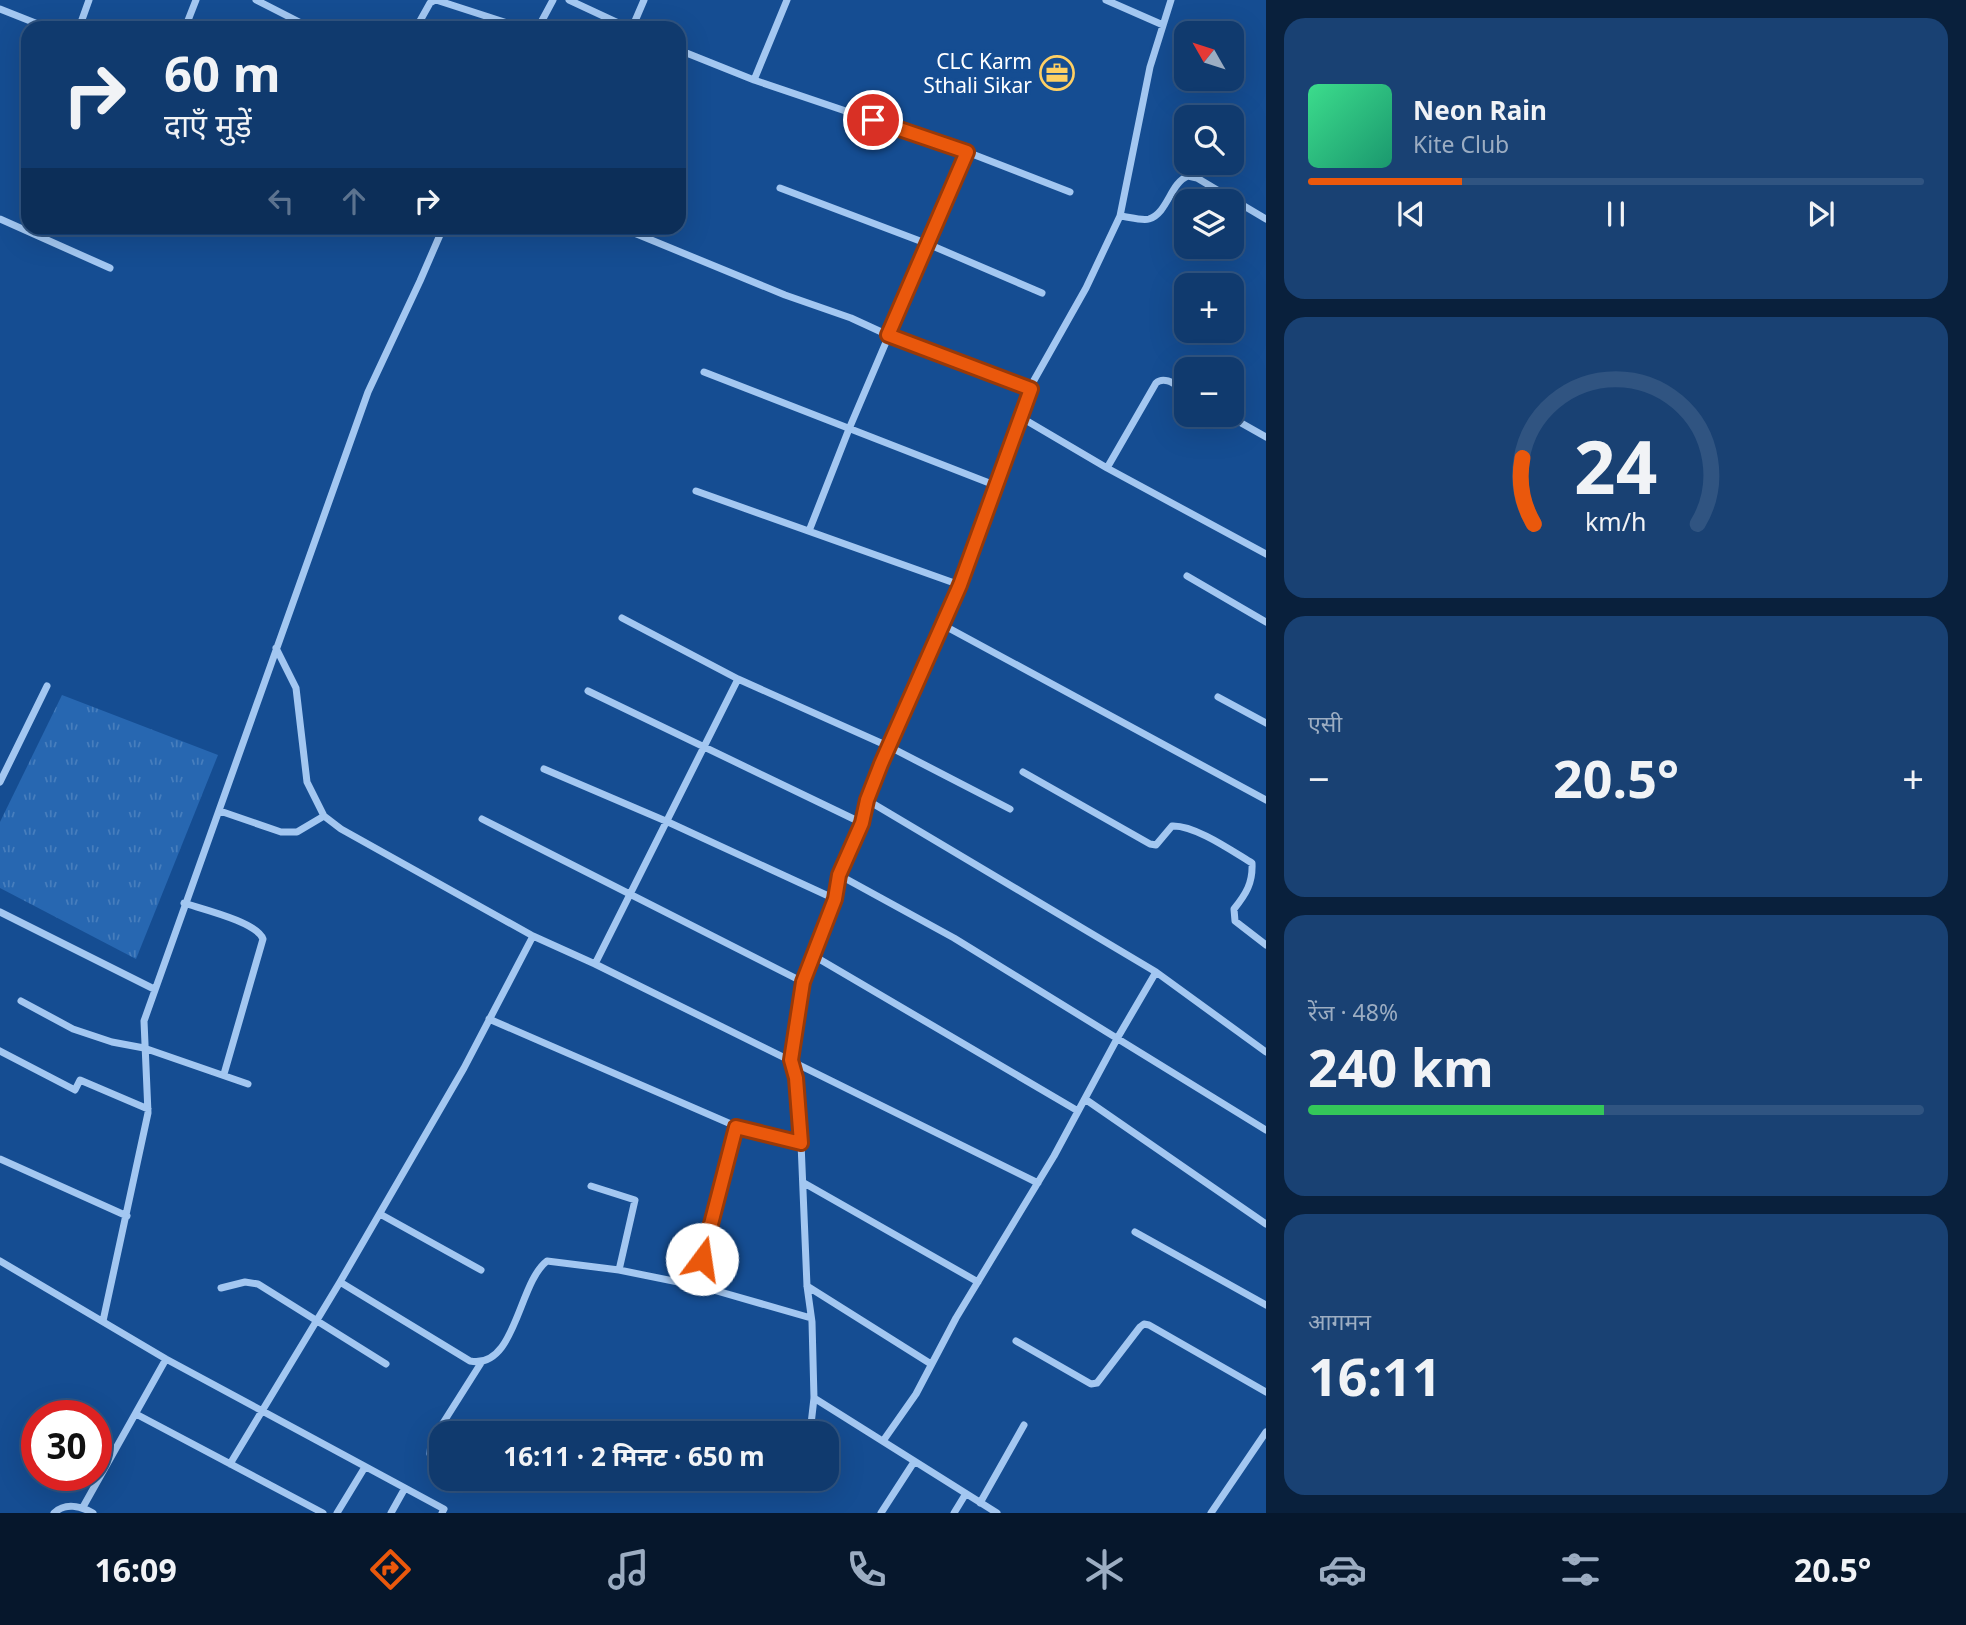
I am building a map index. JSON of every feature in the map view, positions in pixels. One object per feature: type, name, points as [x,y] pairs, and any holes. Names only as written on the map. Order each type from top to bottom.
[{"type":"street","points":[[82,21],[89,0]]},
{"type":"street","points":[[188,21],[196,0]]},
{"type":"street","points":[[256,0],[297,21]]},
{"type":"street","points":[[420,21],[430,3],[435,0],[501,21]]},
{"type":"street","points":[[542,21],[553,0]]},
{"type":"street","points":[[569,0],[616,21]]},
{"type":"street","points":[[634,21],[644,0]]},
{"type":"street","points":[[754,80],[788,0]]},
{"type":"street","points":[[1106,0],[1163,25]]},
{"type":"street","points":[[811,1421],[814,1398],[804,1183],[796,1078],[791,1060],[803,982],[835,899],[839,875],[862,823],[867,800],[960,585],[1031,389],[1086,288],[1121,216],[1150,67],[1171,0]]},
{"type":"street","points":[[0,9],[30,21]]},
{"type":"street","points":[[686,53],[754,80],[967,152],[1070,192]]},
{"type":"street","points":[[809,531],[888,335],[967,152]]},
{"type":"street","points":[[1121,216],[1144,219],[1153,217],[1180,181],[1188,176],[1197,178],[1266,219]]},
{"type":"street","points":[[780,188],[928,244],[1042,293]]},
{"type":"street","points":[[0,219],[21,228]]},
{"type":"street","points":[[36,235],[110,268]]},
{"type":"street","points":[[103,1321],[148,1109],[144,1021],[368,392],[440,235]]},
{"type":"street","points":[[639,235],[785,295],[1031,389]]},
{"type":"street","points":[[704,372],[997,486]]},
{"type":"street","points":[[1107,468],[1156,383],[1165,379],[1174,384]]},
{"type":"street","points":[[1022,418],[1107,468],[1266,554]]},
{"type":"street","points":[[1244,425],[1266,437]]},
{"type":"street","points":[[696,491],[960,585]]},
{"type":"street","points":[[1187,576],[1266,622]]},
{"type":"street","points":[[622,618],[738,678],[890,747],[1010,809]]},
{"type":"street","points":[[943,625],[1266,800]]},
{"type":"street","points":[[276,648],[296,688],[307,782],[324,816],[341,829],[533,936],[1038,1183]]},
{"type":"street","points":[[595,964],[738,678]]},
{"type":"street","points":[[0,782],[47,686]]},
{"type":"street","points":[[589,691],[862,823]]},
{"type":"street","points":[[1218,697],[1266,723]]},
{"type":"street","points":[[544,769],[668,822],[835,899]]},
{"type":"street","points":[[1023,772],[1150,845],[1156,845],[1172,826],[1181,825],[1252,863],[1253,878],[1247,892],[1234,909],[1235,921],[1266,945]]},
{"type":"street","points":[[867,800],[1157,972],[1266,1052]]},
{"type":"street","points":[[220,811],[281,832],[298,832],[324,816]]},
{"type":"street","points":[[482,819],[803,982]]},
{"type":"street","points":[[839,875],[954,939],[1266,1130]]},
{"type":"street","points":[[184,903],[251,927],[261,934],[263,939],[224,1074]]},
{"type":"street","points":[[0,912],[154,989]]},
{"type":"street","points":[[230,1464],[318,1320],[464,1068],[533,936]]},
{"type":"street","points":[[814,956],[1078,1111]]},
{"type":"street","points":[[883,1441],[916,1394],[1157,972]]},
{"type":"street","points":[[21,1001],[73,1029],[112,1042],[144,1048],[247,1084]]},
{"type":"street","points":[[489,1019],[736,1127],[801,1143]]},
{"type":"street","points":[[0,1051],[75,1090],[80,1080],[148,1109]]},
{"type":"street","points":[[1085,1099],[1266,1224]]},
{"type":"street","points":[[695,1285],[736,1127]]},
{"type":"street","points":[[0,1159],[127,1216]]},
{"type":"street","points":[[804,1183],[978,1282]]},
{"type":"street","points":[[591,1186],[635,1200],[620,1270]]},
{"type":"street","points":[[380,1214],[481,1270]]},
{"type":"street","points":[[1135,1232],[1266,1305]]},
{"type":"street","points":[[0,1261],[166,1359],[444,1509],[442,1513]]},
{"type":"street","points":[[445,1421],[481,1363],[492,1358],[505,1343],[536,1271],[547,1261],[620,1270],[695,1285],[811,1318]]},
{"type":"street","points":[[221,1288],[245,1282],[258,1284],[386,1364]]},
{"type":"street","points":[[340,1282],[470,1361],[481,1363]]},
{"type":"street","points":[[807,1286],[931,1364]]},
{"type":"street","points":[[1016,1341],[1091,1384],[1097,1384],[1144,1324],[1156,1328],[1266,1392]]},
{"type":"street","points":[[83,1507],[166,1359]]},
{"type":"street","points":[[814,1398],[997,1513]]},
{"type":"street","points":[[136,1414],[323,1513]]},
{"type":"street","points":[[980,1503],[1024,1425]]},
{"type":"street","points":[[1211,1513],[1266,1432]]},
{"type":"street","points":[[881,1513],[914,1462]]},
{"type":"street","points":[[337,1513],[365,1467]]},
{"type":"street","points":[[391,1513],[405,1488]]},
{"type":"street","points":[[954,1513],[965,1495]]},
{"type":"street","points":[[54,1513],[59,1508],[71,1505],[83,1507],[93,1513]]},
{"type":"green space","points":[[62,695],[218,755],[136,959],[0,888],[0,822]]},
{"type":"place","name":"CLC Karm Sthali Sikar","points":[[1057,73]]},
{"type":"route","points":[[702,1259],[736,1127],[801,1143],[796,1078],[791,1060],[803,982],[835,899],[839,875],[862,823],[867,800],[960,585],[1031,389],[888,335],[967,152],[873,120]]}]
